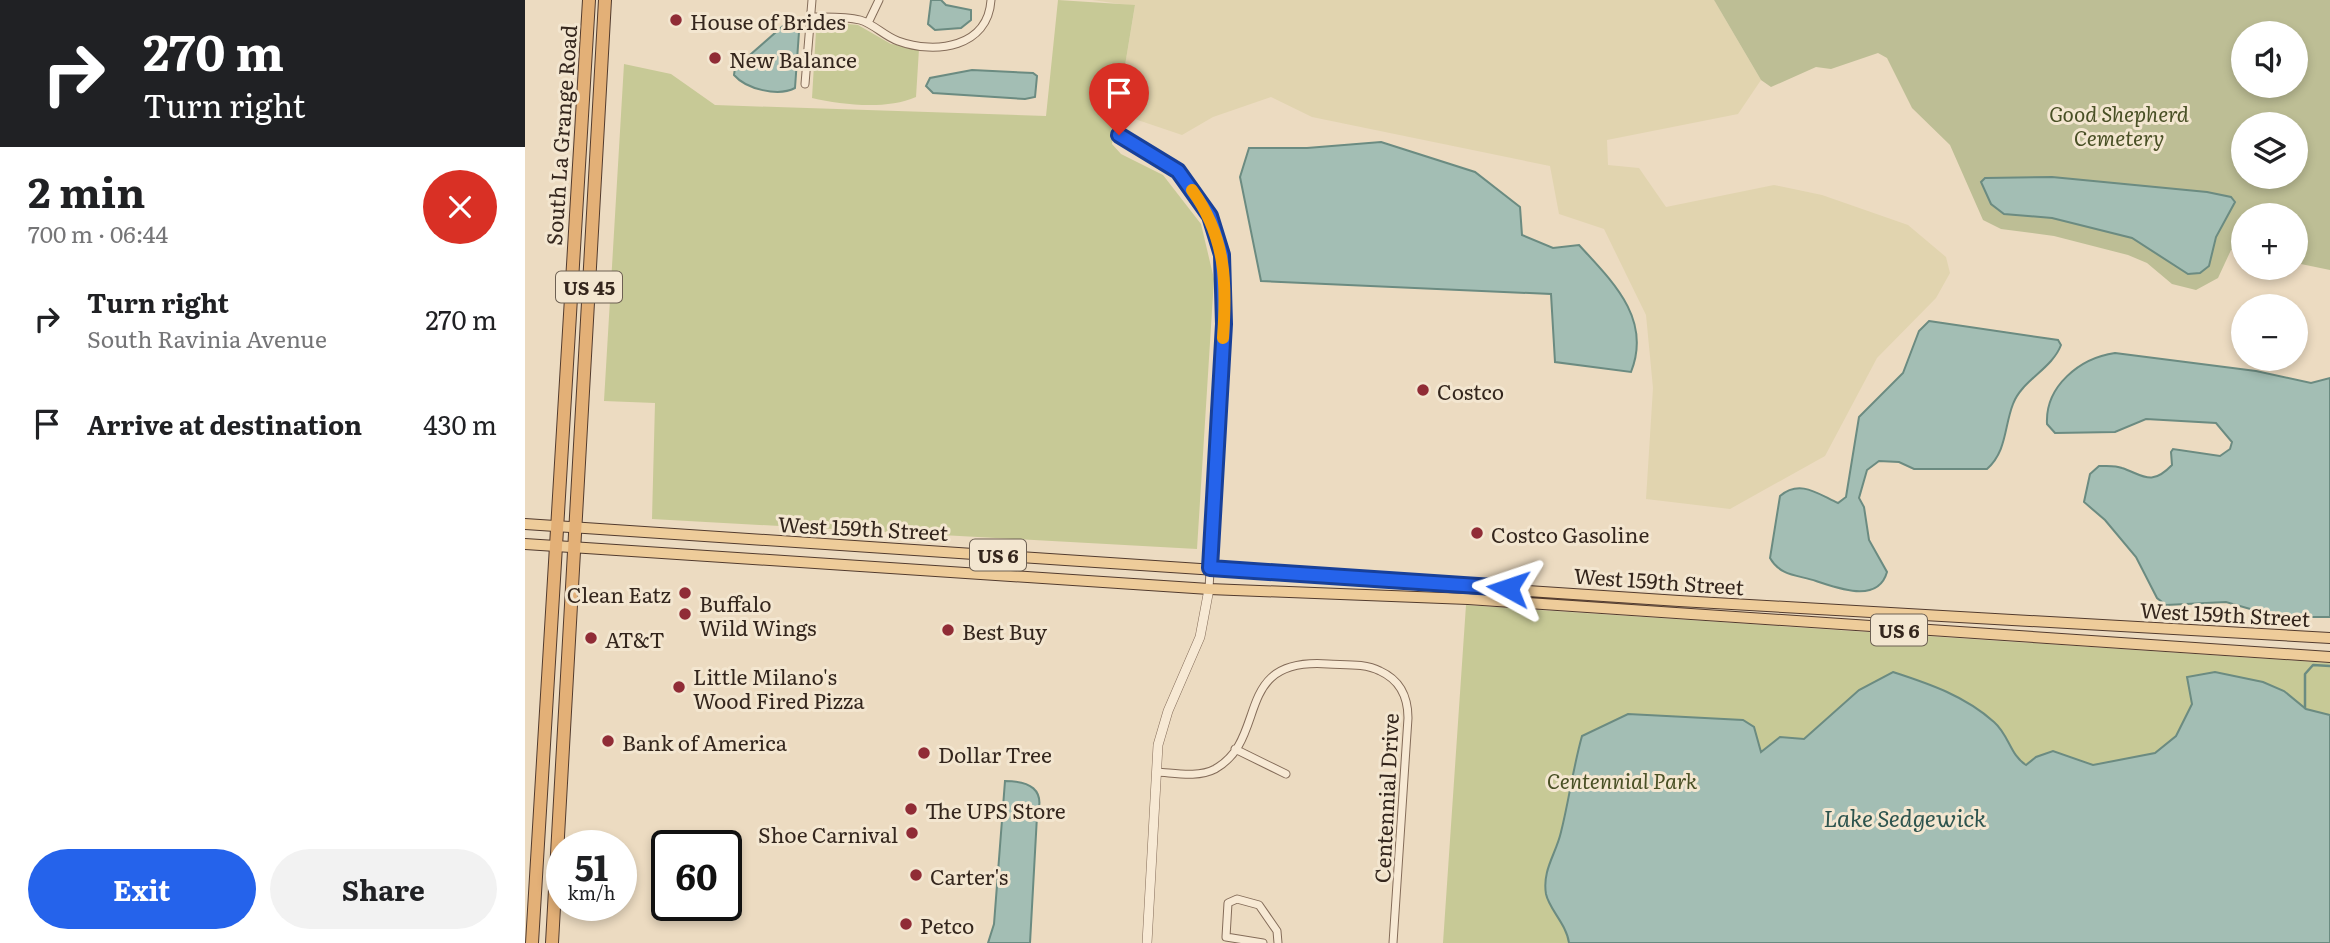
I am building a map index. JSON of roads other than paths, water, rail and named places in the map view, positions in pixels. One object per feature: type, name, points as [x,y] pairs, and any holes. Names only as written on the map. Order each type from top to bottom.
[{"type":"highway","name":"South La Grange Road","points":[[532,943],[555,526],[589,0]]},
{"type":"highway","name":"South La Grange Road","points":[[552,943],[605,0]]},
{"type":"main road","name":"West 159th Street","points":[[525,524],[2036,623],[2330,638]]},
{"type":"main road","name":"West 159th Street","points":[[525,544],[1209,589],[1468,599],[2330,657]]},
{"type":"main road","points":[[2034,639],[2036,623]]},
{"type":"street","points":[[805,84],[812,0]]},
{"type":"street","points":[[868,23],[879,0]]},
{"type":"street","points":[[810,16],[857,19],[890,38],[909,44],[954,46],[976,36],[988,20],[991,0]]},
{"type":"street","points":[[1119,135],[1178,171],[1210,216],[1222,255],[1224,324],[1209,589],[1201,637],[1168,711],[1158,745],[1147,943]]},
{"type":"street","name":"Centennial Drive","points":[[1235,749],[1259,696],[1279,670],[1304,662],[1377,669],[1391,676],[1399,685],[1408,705],[1393,943]]},
{"type":"street","points":[[1157,772],[1202,774],[1214,769],[1235,749],[1286,774]]},
{"type":"street","points":[[1263,943],[1226,937],[1228,903],[1237,899],[1259,905],[1276,932],[1278,943]]},
{"type":"water","points":[[931,0],[941,0],[946,5],[971,10],[971,20],[961,28],[935,30],[928,24]]},
{"type":"water","points":[[792,18],[800,18],[795,88],[771,92],[754,88],[739,80],[734,75],[735,68]]},
{"type":"water","points":[[972,70],[1033,73],[1037,76],[1035,97],[1025,99],[933,93],[926,86],[930,78]]},
{"type":"water","points":[[1381,142],[1475,172],[1520,207],[1522,235],[1553,248],[1579,245],[1616,287],[1633,318],[1637,335],[1631,372],[1555,362],[1551,294],[1261,281],[1240,177],[1249,148],[1307,148]]},
{"type":"water","points":[[2052,177],[2207,192],[2231,197],[2235,202],[2231,203],[2231,209],[2216,237],[2209,266],[2200,273],[2188,274],[2132,238],[2052,218],[2004,214],[1991,204],[1981,182],[1985,178]]},
{"type":"water","points":[[1929,321],[2058,340],[2061,345],[2051,361],[2017,396],[2002,447],[1987,469],[1914,469],[1899,462],[1879,461],[1867,470],[1859,498],[1864,507],[1869,540],[1887,572],[1875,588],[1866,591],[1846,590],[1784,572],[1770,558],[1780,496],[1787,491],[1802,488],[1838,503],[1846,497],[1859,417],[1903,373],[1919,331]]},
{"type":"water","points":[[2115,353],[2231,368],[2231,371],[2256,371],[2311,383],[2330,378],[2330,617],[2278,617],[2226,602],[2166,605],[2157,598],[2136,557],[2105,520],[2084,502],[2090,474],[2099,466],[2111,466],[2142,476],[2158,476],[2172,465],[2173,449],[2220,456],[2230,449],[2232,442],[2216,423],[2146,419],[2115,432],[2055,433],[2047,424],[2048,410],[2058,386],[2078,368],[2102,356]]},
{"type":"water","name":"Lake Sedgewick","points":[[1893,672],[1947,692],[1983,713],[1999,727],[2016,756],[2026,765],[2036,757],[2053,751],[2093,765],[2155,753],[2176,736],[2192,704],[2187,677],[2215,672],[2263,682],[2284,691],[2306,709],[2330,715],[2330,943],[1569,943],[1568,936],[1548,900],[1545,885],[1561,832],[1582,736],[1628,714],[1743,720],[1754,727],[1761,752],[1780,737],[1804,739],[1859,690]]},
{"type":"water","points":[[1005,781],[1028,785],[1037,793],[1039,799],[1030,943],[988,943],[994,924]]},
{"type":"waterway","points":[[2305,708],[2305,674],[2313,665],[2330,666]]},
{"type":"place","name":"House of Brides","points":[[676,20]]},
{"type":"place","name":"New Balance","points":[[715,58]]},
{"type":"place","name":"Costco","points":[[1423,390]]},
{"type":"place","name":"Costco Gasoline","points":[[1477,533]]},
{"type":"place","name":"Clean Eatz","points":[[685,593]]},
{"type":"place","name":"Buffalo Wild Wings","points":[[685,614]]},
{"type":"place","name":"Best Buy","points":[[948,630]]},
{"type":"place","name":"AT&T","points":[[591,638]]},
{"type":"place","name":"Little Milano's Wood Fired Pizza","points":[[679,687]]},
{"type":"place","name":"Bank of America","points":[[608,741]]},
{"type":"place","name":"Dollar Tree","points":[[924,753]]},
{"type":"place","name":"The UPS Store","points":[[911,809]]},
{"type":"place","name":"Shoe Carnival","points":[[912,833]]},
{"type":"place","name":"Carter's","points":[[916,875]]},
{"type":"place","name":"Petco","points":[[906,924]]},
{"type":"park label","name":"Good Shepherd Cemetery","points":[[2119,124]]},
{"type":"park label","name":"Centennial Park","points":[[1622,779]]}]
